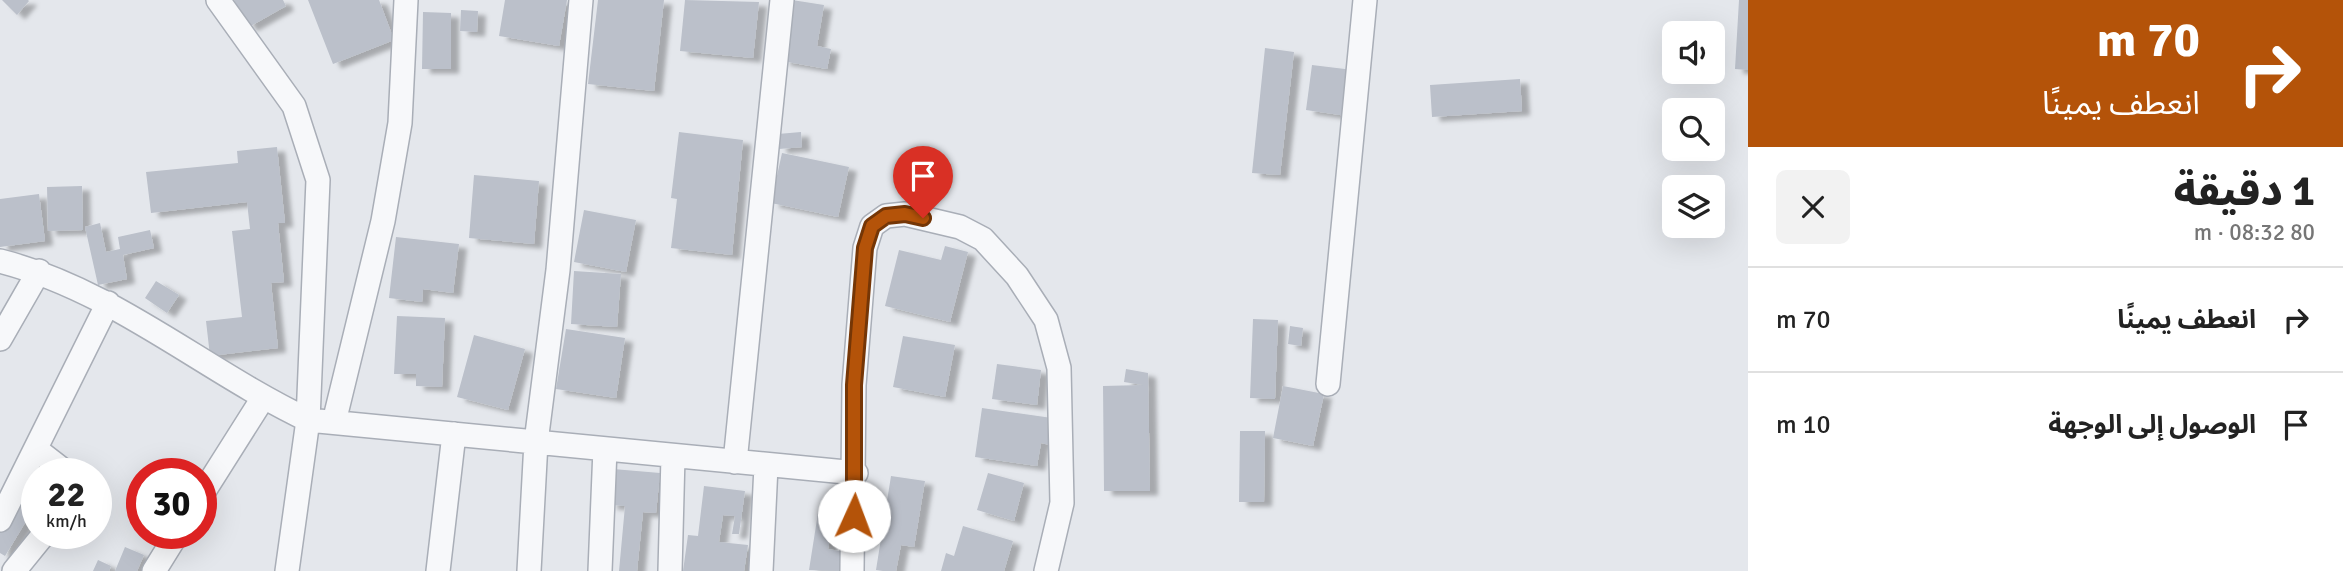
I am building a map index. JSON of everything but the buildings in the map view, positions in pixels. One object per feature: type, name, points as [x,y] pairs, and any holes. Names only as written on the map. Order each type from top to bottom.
[{"type":"street","points":[[218,0],[293,106],[318,180],[308,420],[287,571]]},
{"type":"street","points":[[334,422],[383,221],[401,123],[406,0]]},
{"type":"street","points":[[529,571],[536,442],[558,270],[581,0]]},
{"type":"street","points":[[735,462],[782,0]]},
{"type":"street","points":[[1328,384],[1365,0]]},
{"type":"street","points":[[852,571],[856,473],[854,385],[865,248],[872,226],[886,216],[905,214],[960,228],[983,239],[1017,276],[1046,320],[1059,368],[1062,503],[1046,571]]},
{"type":"street","points":[[0,261],[39,271],[108,303],[263,398],[308,420],[856,473]]},
{"type":"street","points":[[0,339],[39,271]]},
{"type":"street","points":[[0,520],[108,303]]},
{"type":"street","points":[[217,471],[263,398]]},
{"type":"street","points":[[438,571],[454,434]]},
{"type":"street","points":[[600,571],[605,449]]},
{"type":"street","points":[[37,450],[47,458]]},
{"type":"street","points":[[670,571],[673,456]]},
{"type":"street","points":[[761,571],[766,466]]},
{"type":"street","points":[[14,571],[32,549]]},
{"type":"street","points":[[154,571],[168,549]]},
{"type":"route","points":[[854,516],[854,385],[865,248],[872,226],[886,216],[905,214],[923,218]]}]
